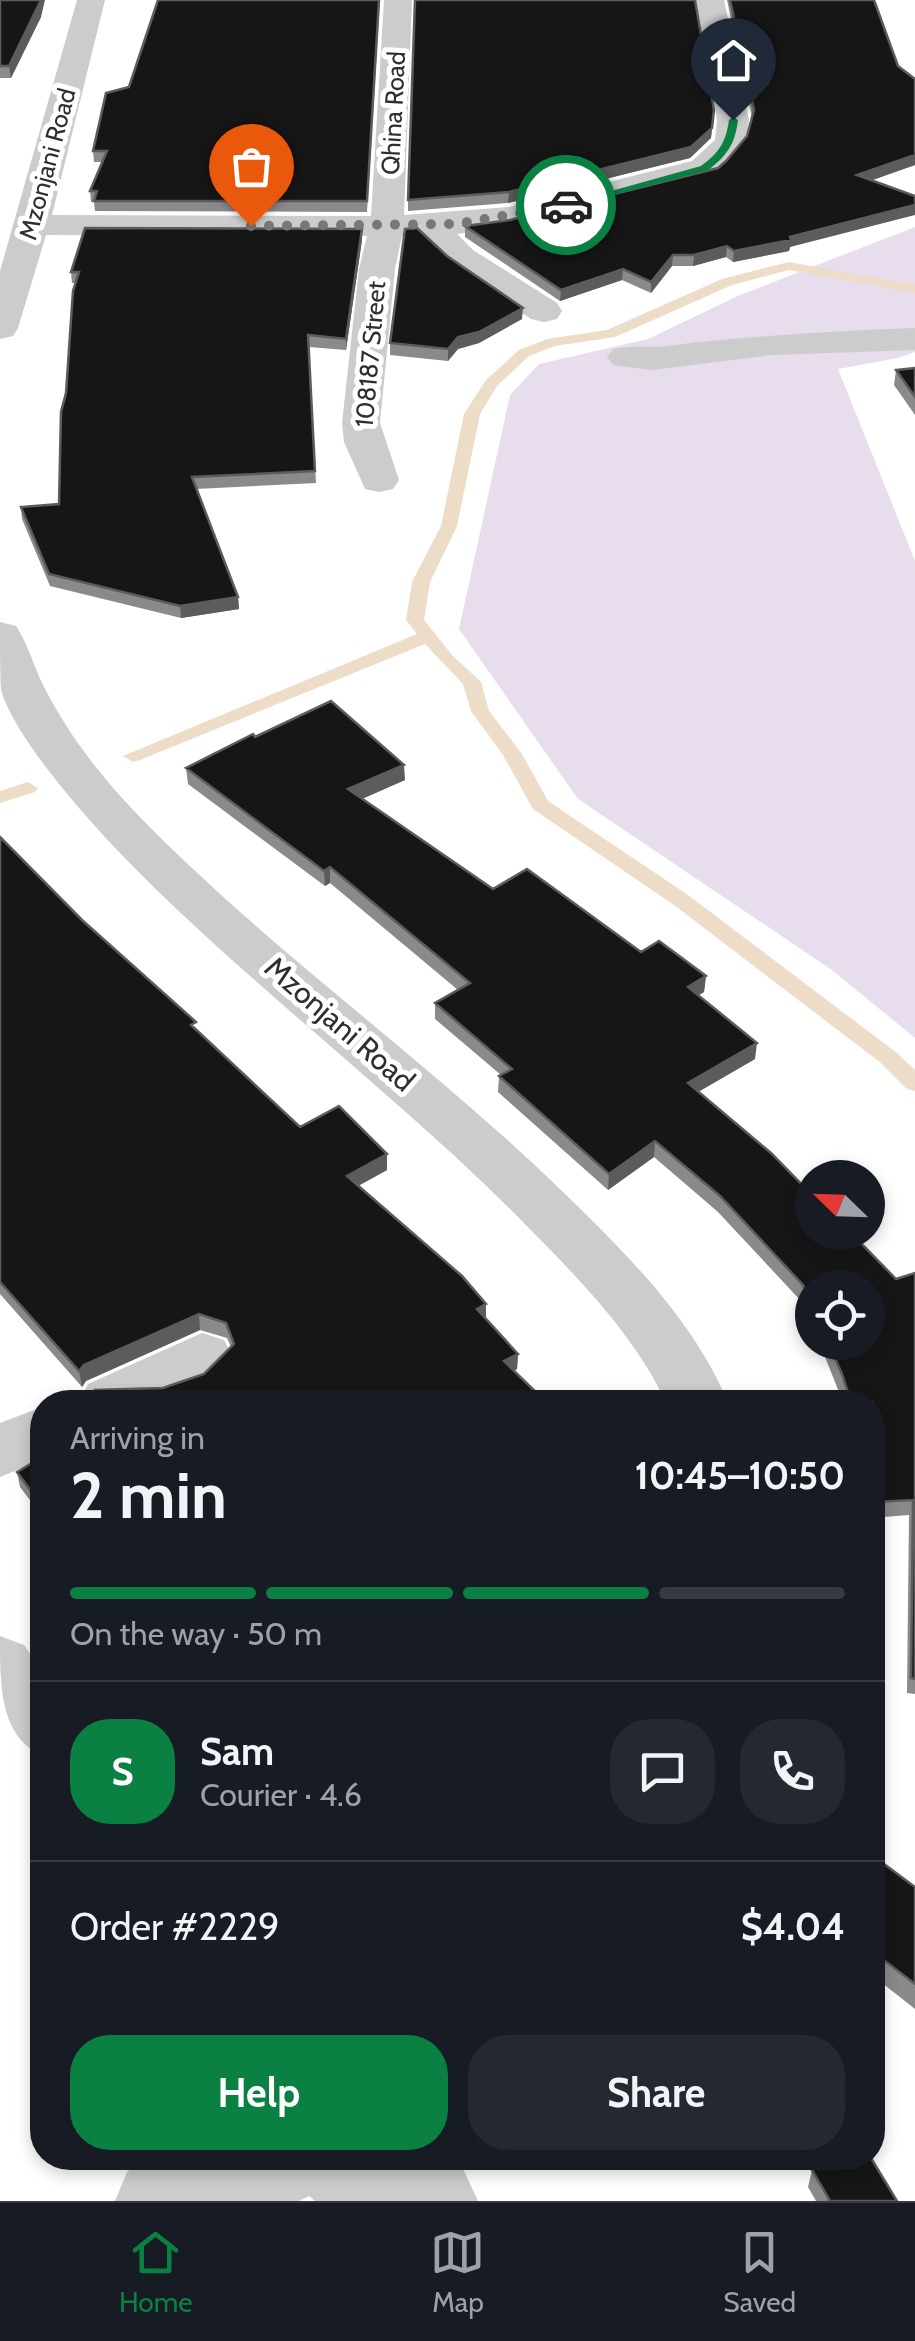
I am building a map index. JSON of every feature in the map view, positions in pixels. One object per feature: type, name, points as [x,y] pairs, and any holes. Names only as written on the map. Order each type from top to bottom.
[{"type":"street","name":"Mzonjani Road","points":[[0,328],[32,225],[90,0]]},
{"type":"street","name":"Qhina Road","points":[[387,226],[398,0]]},
{"type":"street","points":[[32,225],[428,224],[509,217],[680,177],[704,168],[720,156],[731,140],[733,120],[710,0]]},
{"type":"street","points":[[428,224],[461,256],[544,312]]},
{"type":"street","name":"108187 Street","points":[[379,480],[361,423],[377,268],[387,226]]},
{"type":"street","points":[[626,358],[652,359],[773,344],[915,339]]},
{"type":"street","name":"Mzonjani Road","points":[[0,634],[14,676],[108,816],[165,871],[495,1159],[626,1291],[673,1353],[691,1390]]},
{"type":"street","points":[[135,1390],[202,1357]]},
{"type":"street","points":[[0,1450],[30,1437]]},
{"type":"street","points":[[0,1666],[30,1708]]},
{"type":"street","points":[[156,2201],[188,2170]]},
{"type":"street","points":[[214,2201],[321,2170]]},
{"type":"street","points":[[422,2170],[437,2201]]},
{"type":"shaded area","points":[[915,227],[915,352],[838,369],[915,561],[915,1038],[832,970],[578,799],[459,629],[510,395],[539,364],[648,339],[740,295]]},
{"type":"building","points":[[0,0],[41,0],[9,66],[0,66]]},
{"type":"building","points":[[158,0],[379,0],[367,201],[94,201],[97,191],[90,191],[107,151],[93,151],[106,93],[129,87]]},
{"type":"building","points":[[415,0],[695,0],[714,110],[712,128],[691,147],[509,192],[408,200]]},
{"type":"building","points":[[730,0],[874,0],[898,66],[915,79],[915,155],[857,175],[915,196],[915,205],[790,237],[791,240],[734,251],[727,246],[694,255],[673,255],[651,282],[623,269],[561,290],[465,226],[510,220],[718,168],[747,136],[754,110]]},
{"type":"building","points":[[85,228],[362,229],[346,339],[308,335],[315,471],[192,477],[238,597],[180,606],[49,574],[21,507],[59,504],[61,412],[66,393],[73,291],[79,272],[71,272]]},
{"type":"building","points":[[417,228],[447,256],[523,308],[479,332],[458,337],[448,349],[390,343],[405,229]]},
{"type":"building","points":[[915,368],[915,397],[896,370]]},
{"type":"building","points":[[331,701],[404,765],[348,789],[493,889],[527,869],[641,952],[659,941],[706,976],[688,987],[757,1043],[688,1083],[795,1178],[795,1250],[868,1250],[896,1279],[915,1273],[915,1679],[911,1678],[913,1500],[885,1501],[885,1390],[847,1390],[836,1360],[885,1360],[885,1270],[795,1270],[795,1276],[720,1196],[655,1141],[609,1174],[499,1076],[512,1069],[435,1003],[470,983],[330,867],[324,871],[186,768],[253,734],[255,737]]},
{"type":"building","points":[[0,837],[82,920],[196,1022],[191,1025],[300,1127],[339,1106],[387,1154],[347,1176],[462,1276],[486,1304],[477,1309],[518,1354],[504,1361],[534,1390],[96,1390],[163,1388],[204,1374],[234,1344],[226,1323],[199,1314],[84,1365],[79,1371],[0,1282]]},
{"type":"building","points":[[30,1464],[30,1490],[17,1472]]},
{"type":"building","points":[[885,1865],[915,1887],[915,1984],[885,1961]]},
{"type":"building","points":[[812,2170],[878,2170],[897,2201],[830,2201]]},
{"type":"waterway","points":[[428,636],[415,620],[421,582],[449,526],[472,414],[491,383],[524,353],[552,342],[610,334],[727,282],[789,266],[915,289]]},
{"type":"waterway","points":[[133,756],[428,636]]},
{"type":"waterway","points":[[428,636],[472,682],[480,711],[512,754],[540,805],[681,900],[889,1058],[915,1083]]},
{"type":"waterway","points":[[0,797],[28,788]]},
{"type":"way so far","points":[[251,226],[456,224],[566,205]]},
{"type":"route","points":[[566,205],[704,168],[720,156],[731,140],[733,120]]}]
